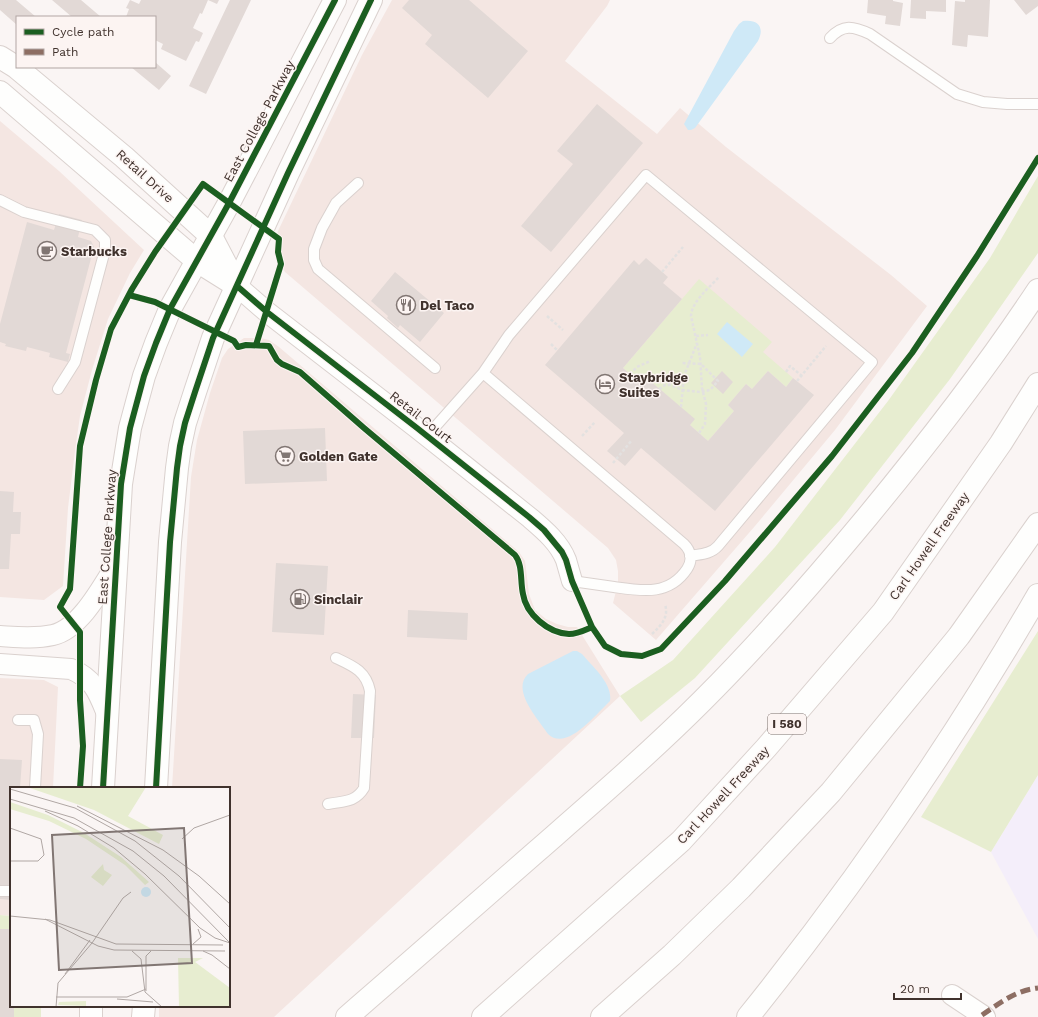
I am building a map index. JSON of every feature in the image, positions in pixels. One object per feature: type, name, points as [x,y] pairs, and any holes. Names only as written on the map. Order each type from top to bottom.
[{"type":"main road","name":"East College Parkway","points":[[103,787],[121,484],[130,428],[137,400],[150,360],[166,319],[335,0]]},
{"type":"main road","points":[[156,787],[170,542],[180,446],[185,423],[213,338],[288,173],[371,0]]},
{"type":"main road","name":"Retail Drive","points":[[0,57],[16,67]]},
{"type":"main road","name":"Retail Drive","points":[[17,68],[124,157],[211,236],[237,286]]},
{"type":"main road","points":[[0,92],[197,261],[237,286]]},
{"type":"main road","points":[[347,1017],[646,754],[703,700],[762,639],[819,576],[909,467],[962,398],[1038,290]]},
{"type":"main road","name":"Carl Howell Freeway","points":[[483,1017],[681,841],[766,748],[883,612],[1001,443],[1038,384]]},
{"type":"main road","points":[[602,1017],[672,955],[741,888],[831,792],[959,636],[1038,524]]},
{"type":"main road","points":[[748,1017],[783,973],[877,847],[937,757],[1038,595]]},
{"type":"main road","points":[[91,1017],[92,1007]]},
{"type":"street","name":"Retail Court","points":[[237,286],[267,312],[530,517],[544,530],[562,552],[572,581]]},
{"type":"street","points":[[0,636],[24,638],[54,635],[74,624],[96,597],[116,565]]},
{"type":"street","points":[[0,664],[71,669],[80,673],[92,682],[107,714]]},
{"type":"street","points":[[952,995],[985,1017]]},
{"type":"lane","points":[[830,38],[839,30],[849,28],[861,30],[870,34],[957,94],[983,102],[1038,104]]},
{"type":"lane","points":[[427,436],[483,373],[509,335],[646,175],[872,362],[714,550],[690,556]]},
{"type":"lane","points":[[358,184],[336,203],[322,228],[314,249],[314,260],[318,269],[435,368]]},
{"type":"lane","points":[[0,200],[24,212],[95,230],[105,240],[105,250],[75,362],[58,389]]},
{"type":"lane","points":[[483,373],[684,544],[688,548],[690,556],[690,562],[684,573],[669,585],[653,591],[639,591],[572,581]]},
{"type":"lane","points":[[328,804],[355,799],[364,788],[370,691],[367,680],[364,676],[352,666],[336,658]]},
{"type":"lane","points":[[18,720],[34,720],[38,734],[35,787]]},
{"type":"lane","points":[[0,890],[10,891]]},
{"type":"path","points":[[662,272],[683,247]]},
{"type":"path","points":[[699,433],[705,424],[706,404],[703,392],[696,336],[691,316],[693,307],[719,277]]},
{"type":"path","points":[[534,306],[563,330]]},
{"type":"path","points":[[696,336],[708,334]]},
{"type":"path","points":[[681,407],[684,376],[697,343]]},
{"type":"path","points":[[551,344],[557,350]]},
{"type":"path","points":[[797,382],[815,359]]},
{"type":"path","points":[[630,374],[637,367],[650,361]]},
{"type":"path","points":[[659,389],[665,385],[670,385],[692,392],[703,392],[711,389],[718,381],[700,364],[681,363]]},
{"type":"path","points":[[786,372],[790,366],[802,376]]},
{"type":"path","points":[[667,377],[670,385]]},
{"type":"path","points":[[611,465],[632,440]]},
{"type":"path","points":[[652,634],[666,618],[666,608],[660,588]]},
{"type":"shaded area","points":[[392,0],[610,0],[565,61],[657,134],[680,108],[726,147],[891,275],[927,306],[835,430],[755,526],[656,640],[613,603],[618,583],[618,571],[616,560],[608,548],[285,272],[274,254],[278,231],[362,55]]},
{"type":"shaded area","points":[[0,121],[59,171],[144,250],[130,273],[108,319],[92,370],[80,416],[75,451],[68,508],[63,586],[44,600],[0,597]]},
{"type":"shaded area","points":[[244,338],[261,338],[269,340],[519,552],[525,561],[529,594],[535,610],[546,619],[557,624],[568,627],[577,627],[620,696],[274,1017],[159,1017],[159,1007],[230,1007],[230,787],[172,787],[191,477],[197,440],[210,393],[222,358],[228,349]]},
{"type":"shaded area","points":[[0,678],[44,680],[58,687],[53,787],[10,787],[10,916],[0,915]]},
{"type":"shaded area","points":[[1038,775],[1038,939],[991,852]]},
{"type":"green space","points":[[1038,176],[1038,253],[950,379],[840,520],[695,678],[641,722],[620,696],[673,660],[775,547],[888,401],[990,258]]},
{"type":"green space","points":[[699,279],[772,342],[763,352],[793,378],[786,387],[768,371],[752,389],[746,384],[728,405],[734,411],[708,441],[690,425],[694,419],[648,379],[642,385],[623,368]]},
{"type":"green space","points":[[1038,631],[1038,775],[991,852],[921,817]]},
{"type":"green space","points":[[0,915],[10,916],[10,1007],[41,1007],[41,1017],[0,1017]]},
{"type":"water","points":[[743,21],[753,21],[759,25],[761,32],[758,41],[695,128],[688,130],[684,124],[734,31]]},
{"type":"water","points":[[727,322],[753,344],[742,357],[717,334]]},
{"type":"water","points":[[573,651],[577,651],[582,654],[601,676],[608,688],[610,701],[581,729],[564,738],[556,738],[548,734],[533,713],[524,696],[524,681],[528,674]]},
{"type":"building","points":[[0,0],[16,0],[35,16],[16,16],[16,24],[0,10]]},
{"type":"building","points":[[52,0],[81,0],[100,16],[71,16]]},
{"type":"building","points":[[130,0],[139,4],[141,0],[208,0],[202,14],[200,13],[193,28],[203,33],[199,42],[196,41],[186,61],[161,49],[163,44],[156,40],[156,16],[126,16],[129,9],[126,8]]},
{"type":"building","points":[[208,0],[219,0],[217,4]]},
{"type":"building","points":[[230,0],[251,0],[206,94],[189,86]]},
{"type":"building","points":[[409,0],[469,0],[528,51],[488,98],[425,44],[432,35],[402,8]]},
{"type":"building","points":[[868,0],[893,0],[903,3],[900,26],[885,24],[886,16],[867,13]]},
{"type":"building","points":[[911,0],[946,0],[946,12],[926,11],[926,19],[910,18]]},
{"type":"building","points":[[965,0],[990,0],[988,37],[968,35],[967,47],[952,45],[955,1],[965,2]]},
{"type":"building","points":[[1014,0],[1038,0],[1038,6],[1026,15]]},
{"type":"building","points":[[156,63],[171,76],[159,90],[132,68],[156,68]]},
{"type":"building","points":[[597,104],[643,143],[551,252],[521,226],[573,164],[557,151]]},
{"type":"building","points":[[59,214],[82,220],[78,237],[91,241],[94,247],[66,353],[70,354],[68,362],[49,357],[50,353],[27,347],[26,351],[5,346],[6,344],[0,342],[0,324],[27,222],[54,230]]},
{"type":"building","name":"Staybridge Suites","points":[[646,258],[668,277],[663,283],[682,299],[623,368],[642,385],[648,379],[695,419],[690,425],[708,441],[734,411],[728,405],[746,384],[752,389],[768,371],[786,387],[793,378],[814,395],[715,511],[641,448],[625,466],[607,451],[624,433],[545,365],[634,260],[639,265]]},
{"type":"building","points":[[395,272],[444,313],[420,342],[400,325],[398,328],[387,318],[388,316],[371,301]]},
{"type":"building","points":[[722,371],[733,382],[723,394],[711,383]]},
{"type":"building","name":"Golden Gate","points":[[325,428],[327,481],[245,484],[243,431]]},
{"type":"building","points":[[0,491],[14,492],[13,512],[21,512],[20,534],[11,534],[9,569],[0,569]]},
{"type":"building","name":"Sinclair","points":[[276,563],[328,566],[324,635],[272,632]]},
{"type":"building","points":[[408,610],[468,613],[467,640],[407,637]]},
{"type":"building","points":[[353,694],[376,695],[374,738],[351,738]]},
{"type":"building","points":[[0,759],[22,760],[20,787],[10,787],[10,900],[0,899]]},
{"type":"building","points":[[0,929],[10,929],[10,1007],[14,1007],[14,1017],[0,1017]]},
{"type":"marked path","points":[[982,1015],[1015,994],[1038,988]]},
{"type":"cycle path","points":[[103,787],[121,484],[130,428],[144,376],[170,309],[229,203],[335,0]]},
{"type":"cycle path","points":[[156,787],[170,542],[177,468],[185,423],[213,338],[288,173],[371,0]]},
{"type":"cycle path","points":[[237,286],[267,312],[417,428],[544,530],[562,552],[572,581],[592,627],[605,646],[621,654],[642,656],[661,649],[725,581],[832,456],[912,353],[977,256],[1038,158]]},
{"type":"cycle path","points":[[80,787],[83,746],[80,700],[80,632],[60,607],[70,589],[80,446],[96,380],[111,329],[132,289],[155,252],[203,184],[279,239],[278,252],[281,264],[256,345]]},
{"type":"cycle path","points":[[129,295],[155,302],[234,341],[238,347],[246,345],[269,346],[277,360],[282,364],[300,372],[515,555],[519,563],[525,601],[528,609],[539,621],[553,630],[569,634],[578,633],[592,627]]},
{"type":"place","name":"Starbucks","points":[[47,251]]},
{"type":"place","name":"Del Taco","points":[[406,305]]},
{"type":"place","name":"Staybridge Suites","points":[[605,384]]},
{"type":"place","name":"Golden Gate","points":[[285,456]]},
{"type":"place","name":"Sinclair","points":[[300,599]]}]
